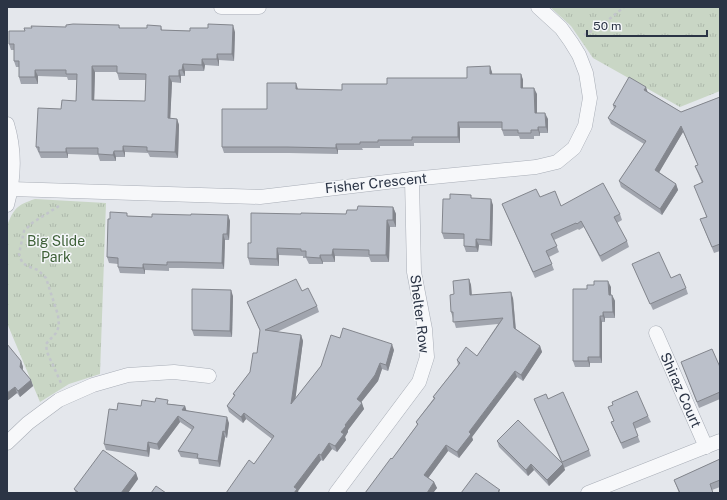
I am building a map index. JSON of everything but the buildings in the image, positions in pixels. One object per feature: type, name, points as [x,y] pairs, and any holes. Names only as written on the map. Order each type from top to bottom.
[{"type":"street","points":[[220,7],[259,7]]},
{"type":"street","name":"Fisher Crescent","points":[[11,189],[260,197],[412,179],[536,167],[557,162],[574,148],[586,126],[590,98],[586,73],[579,55],[561,28],[538,7]]},
{"type":"street","points":[[7,124],[12,149],[11,189],[7,205]]},
{"type":"street","name":"Shelter Row","points":[[336,493],[419,382],[427,357],[425,329],[414,272],[412,179]]},
{"type":"street","name":"Shiraz Court","points":[[656,333],[706,447]]},
{"type":"street","points":[[7,443],[28,423],[60,400],[93,385],[128,375],[174,372],[209,376]]},
{"type":"street","points":[[588,493],[720,441]]},
{"type":"path","points":[[571,42],[601,26],[624,7]]},
{"type":"path","points":[[65,191],[64,203],[32,223],[24,231],[19,254],[22,262],[27,266],[38,270],[46,278],[58,315],[58,326],[56,333],[46,344],[47,352],[67,397]]},
{"type":"green space","points":[[550,7],[720,7],[720,91],[680,107],[593,58],[571,26]]},
{"type":"green space","name":"Big Slide Park","points":[[35,199],[106,203],[100,374],[69,384],[40,402],[7,323],[7,226],[14,211],[20,205]]}]
